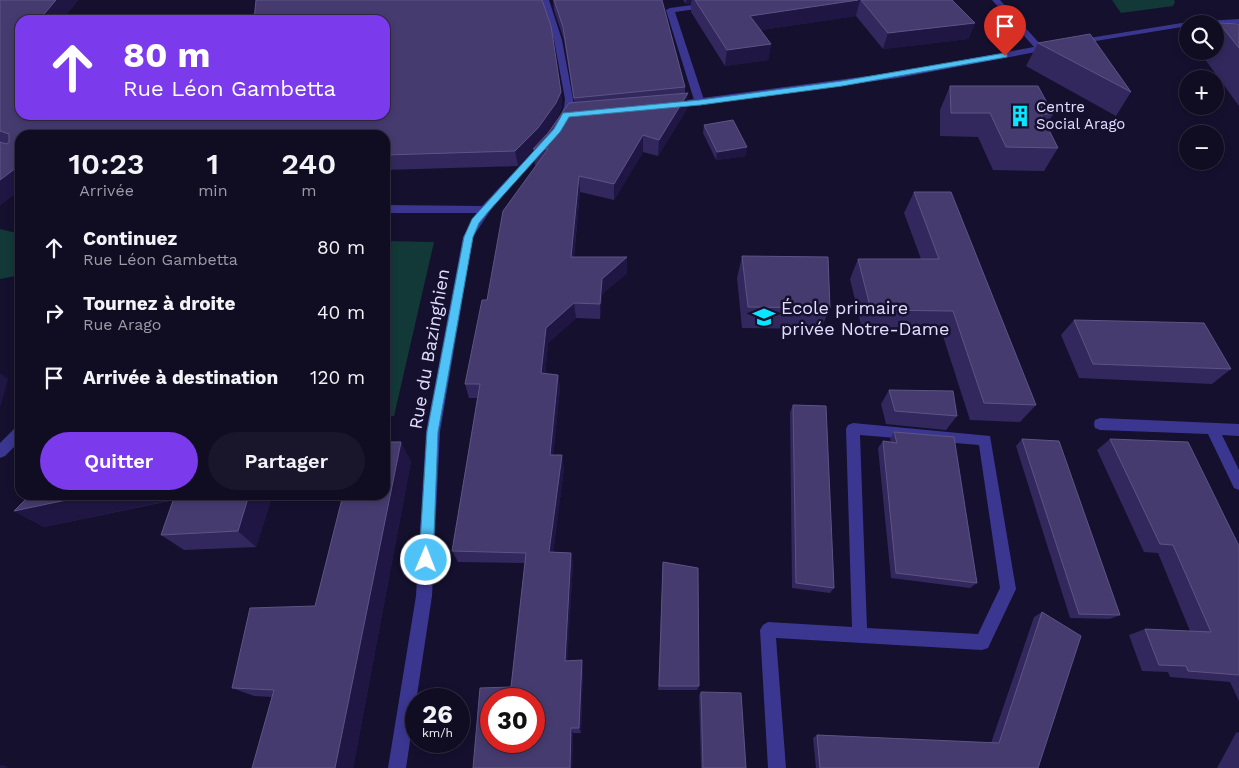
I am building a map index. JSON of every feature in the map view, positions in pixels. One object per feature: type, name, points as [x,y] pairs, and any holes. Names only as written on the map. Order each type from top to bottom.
[{"type":"street","points":[[545,0],[558,40],[569,99],[566,115],[580,114]]},
{"type":"street","points":[[996,0],[1040,49]]},
{"type":"street","points":[[700,103],[670,10],[718,4]]},
{"type":"street","points":[[1224,22],[1239,21]]},
{"type":"street","points":[[1070,44],[1179,26]]},
{"type":"street","points":[[663,106],[700,103],[889,77],[1060,46]]},
{"type":"street","name":"Rue du Bazinghien","points":[[397,768],[424,596],[432,432],[468,237],[475,222],[554,134],[566,115]]},
{"type":"street","points":[[390,209],[485,210]]},
{"type":"street","points":[[1100,424],[1239,430]]},
{"type":"street","points":[[777,768],[768,630],[860,636],[982,642],[1008,590],[985,440],[853,429],[860,636]]},
{"type":"street","points":[[1212,429],[1239,484]]},
{"type":"street","points":[[0,452],[15,437]]},
{"type":"green space","points":[[1112,0],[1174,0],[1175,2],[1173,6],[1121,13]]},
{"type":"green space","points":[[0,229],[15,233],[15,276],[0,279]]},
{"type":"green space","points":[[390,241],[434,242],[394,416],[390,416]]},
{"type":"building","points":[[0,0],[56,0],[43,15],[15,15],[15,120],[390,120],[390,15],[254,15],[256,0],[542,0],[551,26],[561,92],[556,103],[538,128],[515,151],[390,155],[390,130],[15,130],[15,169],[0,180],[0,142],[6,144],[9,142],[9,134],[0,131]]},
{"type":"building","points":[[554,0],[662,0],[685,87],[574,98],[563,27]]},
{"type":"building","points":[[695,0],[858,0],[750,16],[771,44],[727,50]]},
{"type":"building","points":[[861,0],[952,0],[975,23],[888,33]]},
{"type":"building","points":[[1224,23],[1239,24],[1239,48],[1224,29]]},
{"type":"building","points":[[1090,34],[1131,92],[1038,43]]},
{"type":"building","points":[[950,86],[1038,86],[1053,114],[1041,114],[1058,148],[1006,147],[990,113],[951,113]]},
{"type":"building","points":[[688,93],[659,140],[643,135],[614,184],[579,176],[571,257],[627,257],[602,279],[600,304],[574,303],[546,328],[541,373],[558,375],[550,455],[562,455],[549,552],[571,553],[565,661],[582,660],[579,728],[571,728],[570,768],[473,768],[480,688],[511,687],[526,553],[452,551],[480,384],[465,384],[482,300],[487,300],[503,211],[548,149],[533,149],[548,133],[569,103]]},
{"type":"building","points":[[733,120],[747,147],[717,152],[704,125]]},
{"type":"building","points":[[914,192],[951,192],[1036,405],[984,403],[953,311],[871,310],[858,259],[939,259]]},
{"type":"building","points":[[742,256],[828,257],[830,308],[748,307]]},
{"type":"building","points":[[1074,320],[1204,323],[1231,369],[1093,364]]},
{"type":"building","points":[[889,390],[953,391],[957,416],[895,411]]},
{"type":"building","points":[[793,405],[826,406],[834,588],[796,583]]},
{"type":"building","points":[[894,432],[954,437],[977,583],[896,573],[883,441],[897,443]]},
{"type":"building","points":[[1022,439],[1059,441],[1120,615],[1079,614]]},
{"type":"building","points":[[1110,439],[1188,442],[1239,546],[1239,675],[1188,671],[1186,666],[1159,665],[1145,629],[1211,632],[1173,545],[1160,544]]},
{"type":"building","points":[[390,442],[401,442],[390,496]]},
{"type":"building","points":[[25,500],[66,500],[14,511]]},
{"type":"building","points":[[173,500],[247,500],[238,531],[161,535]]},
{"type":"building","points":[[342,500],[389,500],[335,768],[252,768],[274,690],[232,688],[250,608],[315,606]]},
{"type":"building","points":[[663,562],[698,568],[699,686],[659,686]]},
{"type":"building","points":[[1042,612],[1081,636],[1038,768],[820,768],[817,735],[999,743]]},
{"type":"building","points":[[701,692],[741,693],[746,768],[703,768]]},
{"type":"place","name":"Centre Social Arago","points":[[1020,116]]},
{"type":"place","name":"École primaire privée Notre-Dame","points":[[764,317]]},
{"type":"route","points":[[426,560],[426,526],[432,432],[468,237],[475,222],[557,131],[566,115],[700,103],[842,84],[1005,56]]}]
